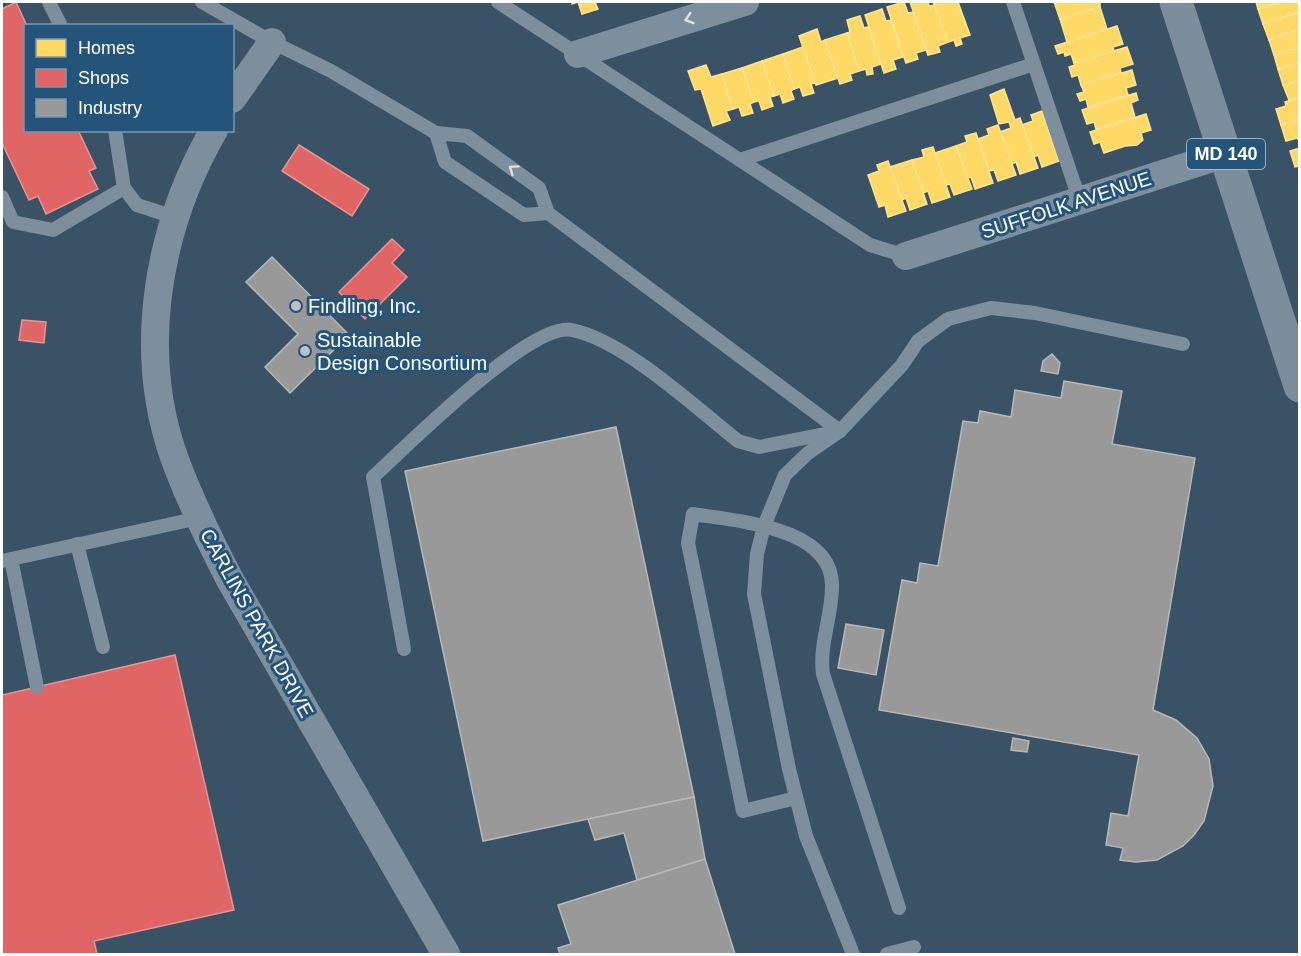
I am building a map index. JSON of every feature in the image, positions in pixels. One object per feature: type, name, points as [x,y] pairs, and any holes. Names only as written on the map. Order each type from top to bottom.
[{"type":"main road","name":"MD 140","points":[[1176,2],[1299,386]]},
{"type":"street","points":[[578,54],[745,2]]},
{"type":"street","points":[[234,96],[272,42]]},
{"type":"street","name":"CARLINS PARK DRIVE","points":[[213,132],[198,158],[174,217],[159,286],[154,341],[161,397],[174,455],[199,518],[229,578],[446,954]]},
{"type":"street","name":"SUFFOLK AVENUE","points":[[906,256],[1226,154]]},
{"type":"lane","points":[[49,2],[60,24]]},
{"type":"lane","points":[[202,2],[272,42],[331,71],[436,133],[467,136],[539,188],[548,213],[840,431]]},
{"type":"lane","points":[[498,2],[870,245],[906,256]]},
{"type":"lane","points":[[1013,2],[1080,201]]},
{"type":"lane","points":[[740,160],[1034,64]]},
{"type":"lane","points":[[115,132],[124,188],[137,205],[174,217]]},
{"type":"lane","points":[[436,133],[445,162],[524,216],[548,213]]},
{"type":"lane","points":[[2,198],[13,222],[53,230],[124,188]]},
{"type":"lane","points":[[852,954],[806,836],[754,594],[757,554],[764,526],[785,475],[808,453],[840,431],[903,365],[918,340],[948,319],[969,312],[992,308],[1035,313],[1184,344]]},
{"type":"lane","points":[[404,649],[373,477],[504,360],[541,336],[570,329],[625,352],[738,441],[759,447],[840,431]]},
{"type":"lane","points":[[796,798],[742,811],[688,543],[693,514],[764,526],[811,544],[819,550],[830,568],[832,587],[822,654],[823,674],[899,908]]},
{"type":"lane","points":[[37,687],[6,560],[199,518]]},
{"type":"lane","points":[[77,544],[103,647]]},
{"type":"lane","points":[[886,954],[914,947]]},
{"type":"building: Homes","points":[[578,2],[595,2],[598,9],[582,14]]},
{"type":"building: Homes","points":[[904,2],[908,13],[913,12],[926,50],[916,53],[918,59],[906,63],[887,7]]},
{"type":"building: Homes","points":[[910,2],[928,2],[929,6],[935,5],[948,42],[938,46],[940,52],[928,55]]},
{"type":"building: Homes","points":[[933,2],[958,2],[970,35],[960,38],[962,44],[956,46],[954,40],[948,42]]},
{"type":"building: Homes","points":[[1054,2],[1100,2],[1100,7],[1060,19]]},
{"type":"building: Homes","points":[[1256,2],[1282,2],[1258,9]]},
{"type":"building: Homes","points":[[1282,2],[1300,2],[1300,12],[1263,24],[1258,9]]},
{"type":"building: Homes","points":[[1100,7],[1107,29],[1067,42],[1060,19]]},
{"type":"building: Homes","points":[[882,9],[886,21],[891,20],[903,57],[893,60],[896,69],[884,73],[865,15]]},
{"type":"building: Homes","points":[[1300,12],[1300,29],[1269,40],[1263,24]]},
{"type":"building: Homes","points":[[860,16],[864,28],[868,27],[881,64],[872,67],[873,74],[867,75],[866,69],[859,71],[847,33],[850,32],[847,20]]},
{"type":"building: Homes","points":[[1117,26],[1123,44],[1113,47],[1114,51],[1074,63],[1071,54],[1065,56],[1064,52],[1058,54],[1055,46]]},
{"type":"building: Homes","points":[[817,29],[821,42],[825,40],[838,78],[816,85],[799,36]]},
{"type":"building: Homes","points":[[1300,29],[1300,47],[1274,55],[1269,40]]},
{"type":"building: Homes","points":[[847,33],[859,71],[850,74],[852,80],[840,84],[825,40]]},
{"type":"building: Homes","points":[[803,47],[815,83],[811,84],[814,93],[803,96],[800,87],[794,89],[783,54]]},
{"type":"building: Homes","points":[[1127,47],[1133,64],[1120,68],[1121,73],[1081,85],[1078,75],[1072,77],[1069,67],[1075,65],[1074,63]]},
{"type":"building: Homes","points":[[1300,47],[1300,62],[1278,69],[1274,55]]},
{"type":"building: Homes","points":[[783,54],[794,89],[791,91],[794,99],[783,103],[780,94],[774,96],[762,61]]},
{"type":"building: Homes","points":[[762,61],[774,96],[770,97],[773,106],[762,110],[759,101],[754,102],[742,68]]},
{"type":"building: Homes","points":[[1300,62],[1300,80],[1283,85],[1278,69]]},
{"type":"building: Homes","points":[[706,65],[711,77],[722,74],[733,109],[726,111],[730,120],[713,126],[701,89],[695,90],[688,71]]},
{"type":"building: Homes","points":[[742,68],[754,102],[750,104],[753,113],[742,116],[739,107],[733,109],[722,74]]},
{"type":"building: Homes","points":[[1132,70],[1136,85],[1126,88],[1128,95],[1088,107],[1086,99],[1080,101],[1077,94],[1084,92],[1081,85]]},
{"type":"building: Homes","points":[[1300,80],[1300,97],[1289,100],[1283,85]]},
{"type":"building: Homes","points":[[1004,89],[1015,120],[1020,118],[1038,168],[1020,174],[1016,162],[1012,164],[1000,132],[1011,128],[1009,122],[999,124],[990,95]]},
{"type":"building: Homes","points":[[1136,93],[1138,100],[1131,103],[1135,117],[1096,129],[1094,122],[1087,124],[1082,110]]},
{"type":"building: Homes","points":[[1300,97],[1300,119],[1281,125],[1276,109],[1286,106],[1285,102]]},
{"type":"building: Homes","points":[[1042,111],[1059,161],[1042,167],[1038,155],[1034,157],[1022,125],[1033,121],[1031,115]]},
{"type":"building: Homes","points":[[1146,114],[1151,130],[1141,133],[1143,140],[1137,145],[1125,146],[1104,153],[1100,142],[1094,144],[1090,132]]},
{"type":"building: Homes","points":[[1300,119],[1300,142],[1297,138],[1286,141],[1281,125]]},
{"type":"building: Homes","points":[[998,125],[1016,175],[998,181],[994,170],[989,171],[978,139],[989,135],[987,129]]},
{"type":"building: Homes","points":[[976,133],[993,183],[975,189],[971,177],[968,178],[956,146],[967,142],[965,136]]},
{"type":"building: Homes","points":[[956,146],[972,189],[954,195],[950,184],[946,185],[935,153]]},
{"type":"building: Homes","points":[[933,147],[950,197],[932,203],[928,191],[923,193],[912,160],[924,157],[922,150]]},
{"type":"building: Homes","points":[[1300,148],[1300,166],[1295,167],[1290,151]]},
{"type":"building: Homes","points":[[912,160],[927,204],[910,210],[906,198],[902,200],[890,167]]},
{"type":"building: Homes","points":[[888,161],[906,211],[888,217],[885,205],[879,207],[868,175],[879,171],[877,165]]},
{"type":"building: Shops","points":[[16,2],[26,24],[24,24],[24,132],[79,132],[96,168],[89,171],[98,189],[46,214],[38,196],[29,200],[2,143],[2,9]]},
{"type":"building: Shops","points":[[299,145],[369,189],[352,216],[282,171]]},
{"type":"building: Shops","points":[[392,239],[404,250],[392,263],[407,277],[365,319],[339,292]]},
{"type":"building: Shops","points":[[22,320],[46,322],[44,343],[19,340]]},
{"type":"building: Shops","points":[[175,655],[234,910],[94,941],[97,954],[2,954],[2,695]]},
{"type":"building: Industry","points":[[272,257],[349,335],[290,393],[265,367],[298,334],[246,282]]},
{"type":"building: Industry","points":[[1052,354],[1060,363],[1058,374],[1041,371],[1043,361]]},
{"type":"building: Industry","points":[[1064,381],[1122,391],[1112,444],[1195,458],[1153,710],[1176,720],[1197,738],[1209,759],[1213,786],[1204,821],[1194,835],[1183,846],[1157,860],[1136,862],[1120,860],[1123,848],[1106,845],[1111,813],[1128,816],[1139,755],[879,710],[902,580],[917,583],[920,563],[938,566],[963,421],[978,423],[980,411],[1011,417],[1015,390],[1061,398]]},
{"type":"building: Industry","points":[[616,427],[694,797],[483,841],[405,471]]},
{"type":"building: Industry","points":[[846,624],[884,630],[876,675],[838,668]]},
{"type":"building: Industry","points":[[1013,738],[1029,741],[1027,752],[1011,750]]},
{"type":"building: Industry","points":[[694,797],[705,859],[637,880],[624,833],[595,840],[588,819]]},
{"type":"building: Industry","points":[[705,859],[735,954],[560,954],[558,948],[571,944],[558,905]]},
{"type":"place","name":"Findling, Inc.","points":[[296,306]]},
{"type":"place","name":"Sustainable Design Consortium","points":[[305,351]]}]
